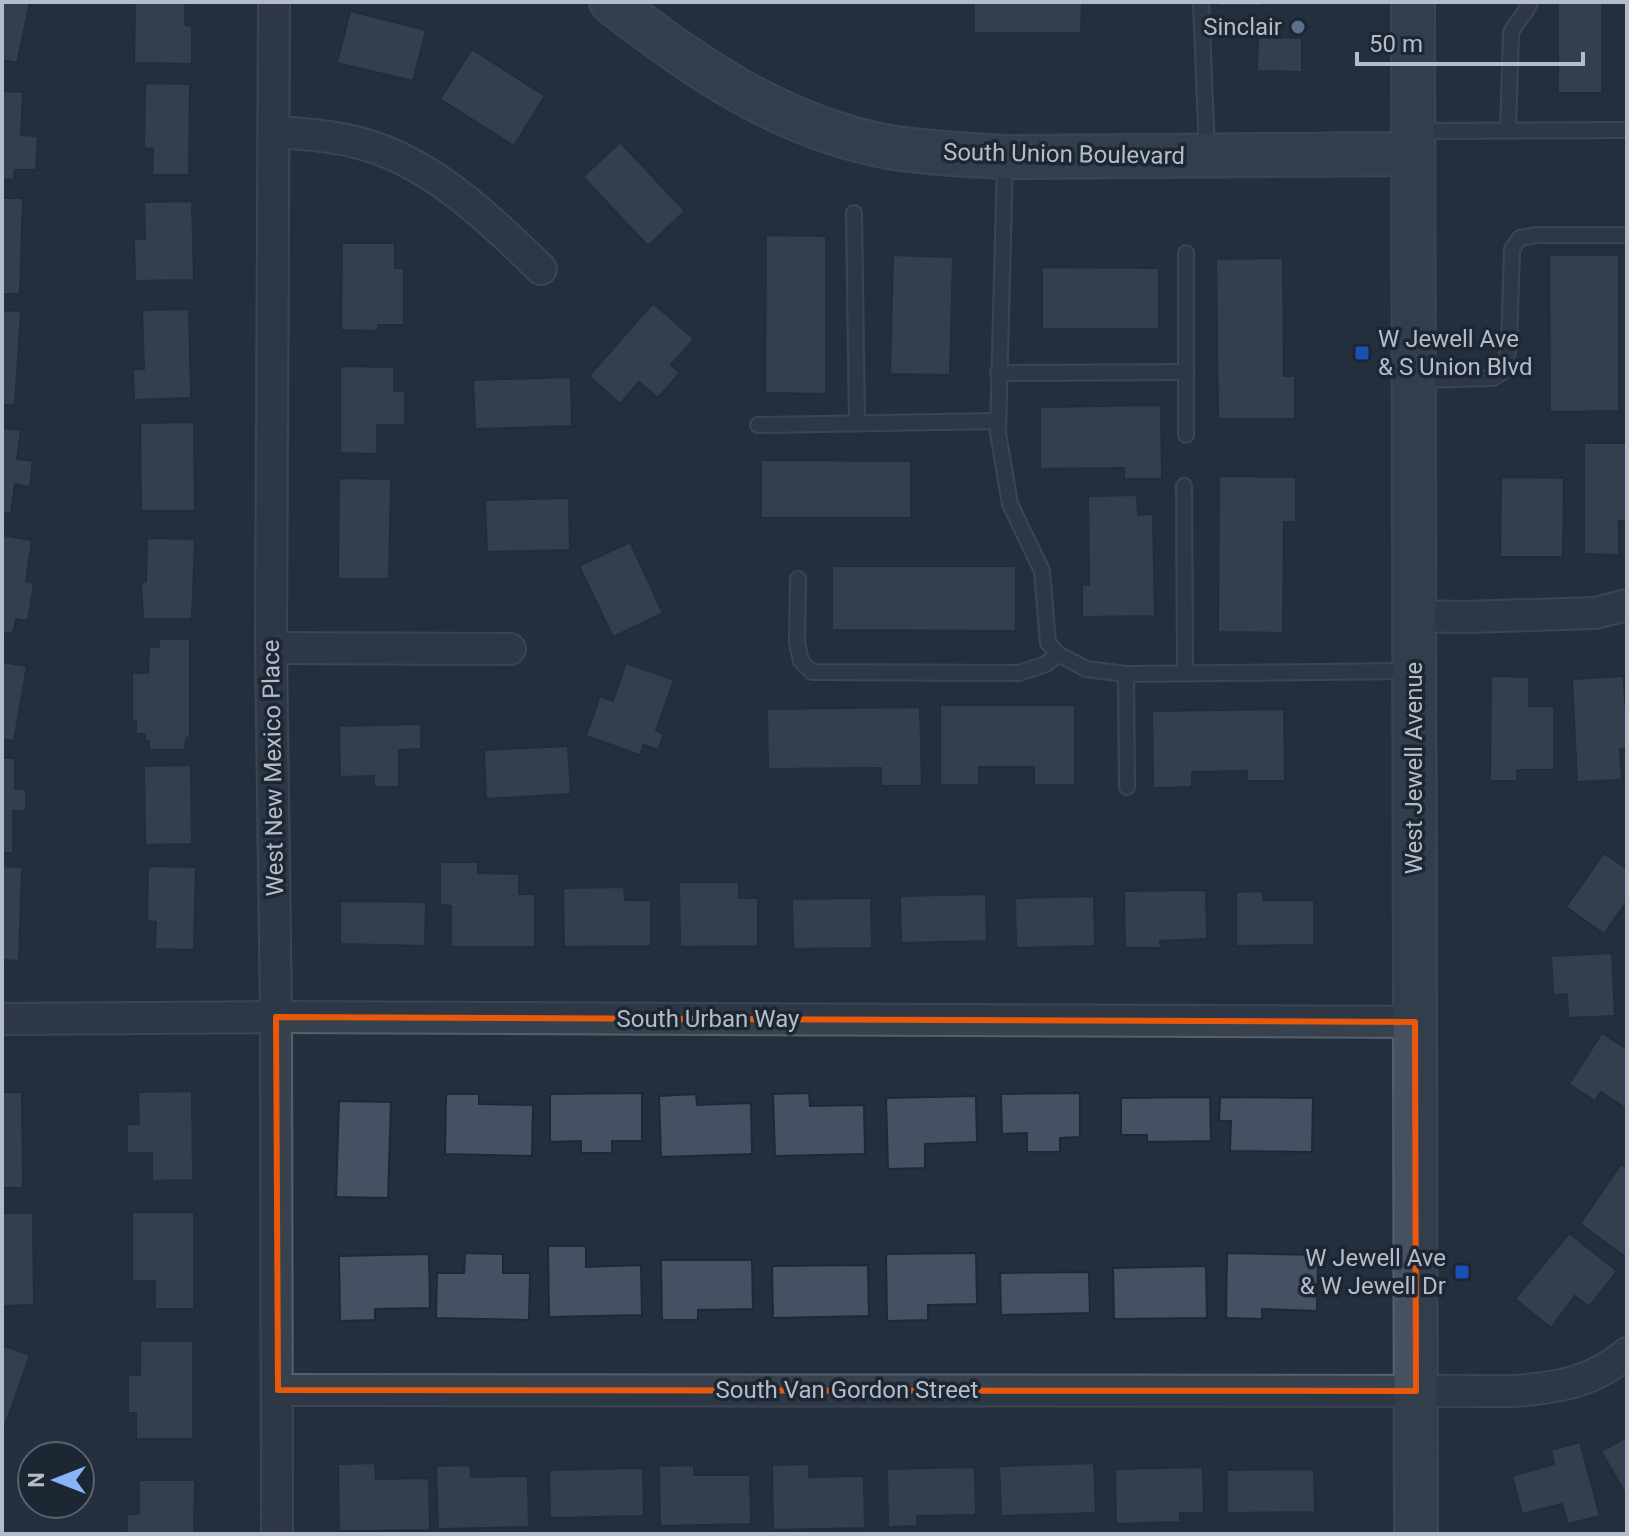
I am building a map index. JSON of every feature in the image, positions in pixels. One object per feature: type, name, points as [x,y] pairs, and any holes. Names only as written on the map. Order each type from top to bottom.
[{"type":"main road","name":"South Union Boulevard","points":[[611,2],[741,93],[807,124],[888,146],[943,154],[1005,157],[1207,156],[1413,142]]},
{"type":"main road","name":"West Jewell Avenue","points":[[1413,2],[1416,1534]]},
{"type":"street","name":"West New Mexico Place","points":[[274,2],[271,648],[276,1017],[277,1534]]},
{"type":"street","points":[[275,132],[346,139],[388,153],[438,180],[501,230],[541,269]]},
{"type":"street","points":[[1413,616],[1595,613],[1627,605]]},
{"type":"street","points":[[271,648],[510,649]]},
{"type":"street","name":"South Urban Way","points":[[2,1019],[276,1017],[1415,1022]]},
{"type":"street","name":"South Van Gordon Street","points":[[278,1390],[1514,1391],[1581,1381],[1601,1372],[1627,1353]]},
{"type":"lane","points":[[1201,2],[1207,156]]},
{"type":"lane","points":[[1508,130],[1511,33],[1526,14],[1530,2]]},
{"type":"lane","points":[[1413,142],[1508,130],[1627,130]]},
{"type":"lane","points":[[1005,157],[998,433],[1010,504],[1042,571],[1048,643],[1058,654],[1086,669],[1126,674],[1414,671]]},
{"type":"lane","points":[[854,213],[857,423]]},
{"type":"lane","points":[[1413,380],[1493,378],[1504,371],[1509,346],[1512,249],[1520,238],[1536,235],[1627,235]]},
{"type":"lane","points":[[1186,253],[1186,435]]},
{"type":"lane","points":[[998,373],[1186,372]]},
{"type":"lane","points":[[758,425],[998,421]]},
{"type":"lane","points":[[1184,486],[1185,673]]},
{"type":"lane","points":[[798,579],[797,643],[801,661],[812,672],[1019,673],[1046,664],[1058,654]]},
{"type":"lane","points":[[1126,674],[1127,787]]},
{"type":"highlighted area","points":[[276,1017],[1415,1022],[1416,1391],[278,1390]]},
{"type":"building","points":[[2,2],[30,2],[17,63],[2,60]]},
{"type":"building","points":[[135,2],[185,2],[185,25],[192,26],[192,64],[134,63]]},
{"type":"building","points":[[974,2],[1082,2],[1081,33],[974,33]]},
{"type":"building","points":[[1218,2],[1262,2],[1262,6],[1218,6]]},
{"type":"building","points":[[1558,2],[1602,2],[1602,93],[1558,93]]},
{"type":"building","points":[[350,11],[426,30],[413,81],[337,63]]},
{"type":"building","points":[[1258,37],[1302,38],[1302,72],[1257,71]]},
{"type":"building","points":[[472,49],[545,96],[514,146],[440,99]]},
{"type":"building","points":[[145,83],[190,84],[189,175],[152,175],[153,149],[144,148]]},
{"type":"building","points":[[2,91],[23,92],[21,135],[38,136],[36,170],[15,170],[14,180],[2,179]]},
{"type":"building","points":[[620,142],[685,211],[648,246],[583,177]]},
{"type":"building","points":[[2,198],[23,198],[20,294],[2,294]]},
{"type":"building","points":[[192,201],[194,280],[135,281],[134,239],[145,239],[144,202]]},
{"type":"building","points":[[766,235],[826,236],[826,394],[765,393]]},
{"type":"building","points":[[342,243],[395,243],[395,268],[404,268],[404,325],[378,325],[378,331],[341,330]]},
{"type":"building","points":[[893,255],[953,257],[950,375],[890,374]]},
{"type":"building","points":[[1549,255],[1619,255],[1619,411],[1550,412]]},
{"type":"building","points":[[1283,258],[1284,376],[1295,376],[1295,419],[1218,419],[1216,259]]},
{"type":"building","points":[[1042,267],[1159,268],[1159,329],[1042,329]]},
{"type":"building","points":[[653,303],[694,339],[671,365],[680,373],[658,398],[639,382],[620,404],[589,376]]},
{"type":"building","points":[[189,309],[191,398],[134,400],[133,369],[144,369],[142,310]]},
{"type":"building","points":[[2,310],[21,311],[15,405],[2,405]]},
{"type":"building","points":[[340,366],[394,367],[394,391],[405,391],[405,425],[377,425],[377,454],[340,453]]},
{"type":"building","points":[[571,377],[572,426],[475,429],[473,380]]},
{"type":"building","points":[[1161,405],[1162,479],[1124,479],[1124,468],[1040,469],[1040,407]]},
{"type":"building","points":[[194,422],[195,511],[141,511],[140,423]]},
{"type":"building","points":[[2,428],[21,430],[17,459],[33,461],[30,487],[15,484],[11,514],[2,513]]},
{"type":"building","points":[[1584,443],[1627,443],[1627,521],[1619,521],[1619,555],[1584,554]]},
{"type":"building","points":[[761,460],[911,461],[911,518],[761,518]]},
{"type":"building","points":[[1219,476],[1296,477],[1296,522],[1284,522],[1283,633],[1218,632]]},
{"type":"building","points":[[1501,477],[1564,478],[1563,557],[1500,557]]},
{"type":"building","points":[[339,478],[391,479],[389,579],[338,579]]},
{"type":"building","points":[[1137,495],[1138,515],[1153,514],[1155,616],[1082,617],[1082,585],[1089,585],[1088,496]]},
{"type":"building","points":[[569,498],[570,550],[487,552],[485,500]]},
{"type":"building","points":[[2,535],[32,540],[26,581],[34,583],[28,621],[16,619],[13,634],[2,632]]},
{"type":"building","points":[[147,538],[195,539],[192,619],[143,619],[141,582],[146,582]]},
{"type":"building","points":[[630,542],[663,613],[613,637],[579,566]]},
{"type":"building","points":[[832,566],[1016,566],[1016,631],[832,630]]},
{"type":"building","points":[[159,639],[190,639],[190,737],[186,738],[185,750],[149,750],[149,741],[145,741],[145,734],[136,734],[136,721],[132,720],[132,673],[148,673],[149,647],[159,647]]},
{"type":"building","points":[[2,662],[27,666],[14,741],[2,739]]},
{"type":"building","points":[[626,663],[674,680],[656,731],[664,734],[658,750],[644,745],[640,755],[586,736],[600,696],[613,701]]},
{"type":"building","points":[[1491,676],[1529,677],[1529,706],[1554,706],[1554,770],[1517,770],[1517,781],[1490,781]]},
{"type":"building","points":[[1624,676],[1627,748],[1620,749],[1622,780],[1577,782],[1572,679]]},
{"type":"building","points":[[940,705],[1075,705],[1075,785],[1034,785],[1034,767],[979,767],[979,785],[940,785]]},
{"type":"building","points":[[920,707],[922,786],[881,786],[881,768],[768,769],[767,709]]},
{"type":"building","points":[[1284,709],[1285,781],[1247,781],[1247,771],[1192,772],[1192,787],[1153,788],[1152,711]]},
{"type":"building","points":[[421,724],[421,749],[399,750],[399,787],[374,787],[374,776],[340,777],[339,726]]},
{"type":"building","points":[[568,746],[571,794],[486,799],[484,750]]},
{"type":"building","points":[[2,758],[15,758],[15,789],[26,789],[26,811],[13,811],[13,853],[2,853]]},
{"type":"building","points":[[191,765],[192,844],[145,845],[144,766]]},
{"type":"building","points":[[1604,853],[1627,869],[1627,901],[1604,934],[1566,907]]},
{"type":"building","points":[[440,862],[478,862],[478,873],[519,874],[519,894],[535,894],[535,947],[451,947],[451,906],[440,905]]},
{"type":"building","points":[[2,866],[22,867],[19,961],[2,960]]},
{"type":"building","points":[[148,866],[196,867],[194,950],[155,949],[156,922],[147,921]]},
{"type":"building","points":[[679,882],[739,882],[739,898],[758,898],[758,946],[680,947]]},
{"type":"building","points":[[624,887],[625,900],[651,900],[651,946],[564,947],[563,888]]},
{"type":"building","points":[[1206,890],[1207,939],[1160,941],[1161,948],[1125,948],[1124,891]]},
{"type":"building","points":[[1263,891],[1263,900],[1314,900],[1314,945],[1236,946],[1236,892]]},
{"type":"building","points":[[986,894],[987,941],[901,943],[900,896]]},
{"type":"building","points":[[1094,896],[1095,946],[1016,948],[1015,898]]},
{"type":"building","points":[[871,898],[872,948],[793,949],[792,899]]},
{"type":"building","points":[[340,901],[426,902],[425,946],[340,944]]},
{"type":"building","points":[[1612,953],[1615,1016],[1568,1018],[1567,994],[1553,995],[1551,956]]},
{"type":"building","points":[[1602,1033],[1627,1049],[1625,1108],[1601,1092],[1595,1101],[1569,1084]]},
{"type":"building","points":[[192,1091],[193,1180],[152,1181],[152,1153],[127,1153],[127,1124],[139,1124],[138,1092]]},
{"type":"building","points":[[2,1092],[22,1092],[23,1188],[2,1188]]},
{"type":"building","points":[[642,1093],[642,1141],[612,1141],[612,1153],[581,1153],[581,1141],[550,1142],[550,1094]]},
{"type":"building","points":[[809,1093],[810,1106],[864,1105],[865,1154],[775,1156],[773,1094]]},
{"type":"building","points":[[1080,1093],[1080,1137],[1060,1138],[1060,1152],[1027,1152],[1027,1133],[1002,1134],[1001,1094]]},
{"type":"building","points":[[446,1094],[479,1094],[479,1104],[533,1105],[532,1156],[445,1154]]},
{"type":"building","points":[[696,1094],[697,1105],[751,1103],[752,1154],[661,1157],[659,1096]]},
{"type":"building","points":[[976,1096],[977,1142],[925,1144],[925,1168],[888,1169],[886,1098]]},
{"type":"building","points":[[1210,1097],[1211,1141],[1147,1142],[1147,1135],[1121,1135],[1121,1098]]},
{"type":"building","points":[[1220,1097],[1313,1098],[1312,1152],[1230,1151],[1231,1121],[1219,1121]]},
{"type":"building","points":[[339,1101],[391,1102],[388,1198],[336,1197]]},
{"type":"building","points":[[1621,1164],[1627,1169],[1627,1258],[1580,1224]]},
{"type":"building","points":[[132,1212],[194,1212],[194,1309],[155,1309],[155,1281],[132,1281]]},
{"type":"building","points":[[2,1213],[33,1213],[34,1305],[2,1306]]},
{"type":"building","points":[[1569,1233],[1617,1271],[1589,1307],[1575,1296],[1551,1328],[1515,1299]]},
{"type":"building","points":[[548,1246],[586,1246],[586,1267],[641,1265],[642,1315],[549,1317]]},
{"type":"building","points":[[465,1253],[503,1254],[503,1273],[530,1273],[529,1320],[436,1318],[437,1273],[464,1273]]},
{"type":"building","points":[[976,1253],[977,1304],[928,1305],[928,1320],[887,1321],[886,1254]]},
{"type":"building","points":[[1227,1253],[1318,1255],[1317,1311],[1262,1309],[1262,1319],[1226,1318]]},
{"type":"building","points":[[429,1254],[430,1308],[375,1309],[375,1320],[340,1321],[339,1256]]},
{"type":"building","points":[[661,1260],[752,1260],[753,1309],[698,1310],[698,1320],[662,1320]]},
{"type":"building","points":[[868,1265],[869,1316],[773,1318],[772,1266]]},
{"type":"building","points":[[1206,1266],[1207,1318],[1114,1319],[1113,1268]]},
{"type":"building","points":[[1089,1272],[1090,1313],[1001,1315],[1000,1273]]},
{"type":"building","points":[[140,1341],[193,1341],[193,1439],[136,1439],[136,1413],[128,1413],[128,1375],[140,1375]]},
{"type":"building","points":[[2,1345],[30,1355],[2,1434]]},
{"type":"building","points":[[1627,1437],[1627,1495],[1626,1495],[1601,1451]]},
{"type":"building","points":[[1580,1442],[1600,1516],[1568,1524],[1562,1504],[1522,1514],[1512,1476],[1554,1464],[1551,1450]]},
{"type":"building","points":[[375,1463],[376,1479],[429,1478],[430,1530],[339,1531],[338,1464]]},
{"type":"building","points":[[1094,1463],[1096,1513],[1001,1516],[999,1466]]},
{"type":"building","points":[[809,1464],[809,1477],[864,1476],[865,1528],[773,1530],[772,1465]]},
{"type":"building","points":[[470,1465],[471,1477],[528,1476],[529,1527],[438,1529],[436,1466]]},
{"type":"building","points":[[694,1465],[694,1475],[750,1475],[751,1524],[660,1526],[659,1466]]},
{"type":"building","points":[[975,1467],[976,1515],[917,1516],[917,1526],[888,1527],[887,1469]]},
{"type":"building","points":[[1203,1467],[1204,1513],[1180,1513],[1180,1522],[1116,1524],[1115,1469]]},
{"type":"building","points":[[643,1468],[644,1516],[550,1518],[549,1470]]},
{"type":"building","points":[[1314,1469],[1315,1512],[1227,1513],[1227,1470]]},
{"type":"building","points":[[139,1480],[195,1480],[194,1534],[127,1534],[127,1514],[139,1514]]},
{"type":"place","name":"Sinclair","points":[[1298,27]]},
{"type":"place","name":"W Jewell Ave & S Union Blvd","points":[[1362,353]]},
{"type":"place","name":"W Jewell Ave & W Jewell Dr","points":[[1462,1272]]}]
